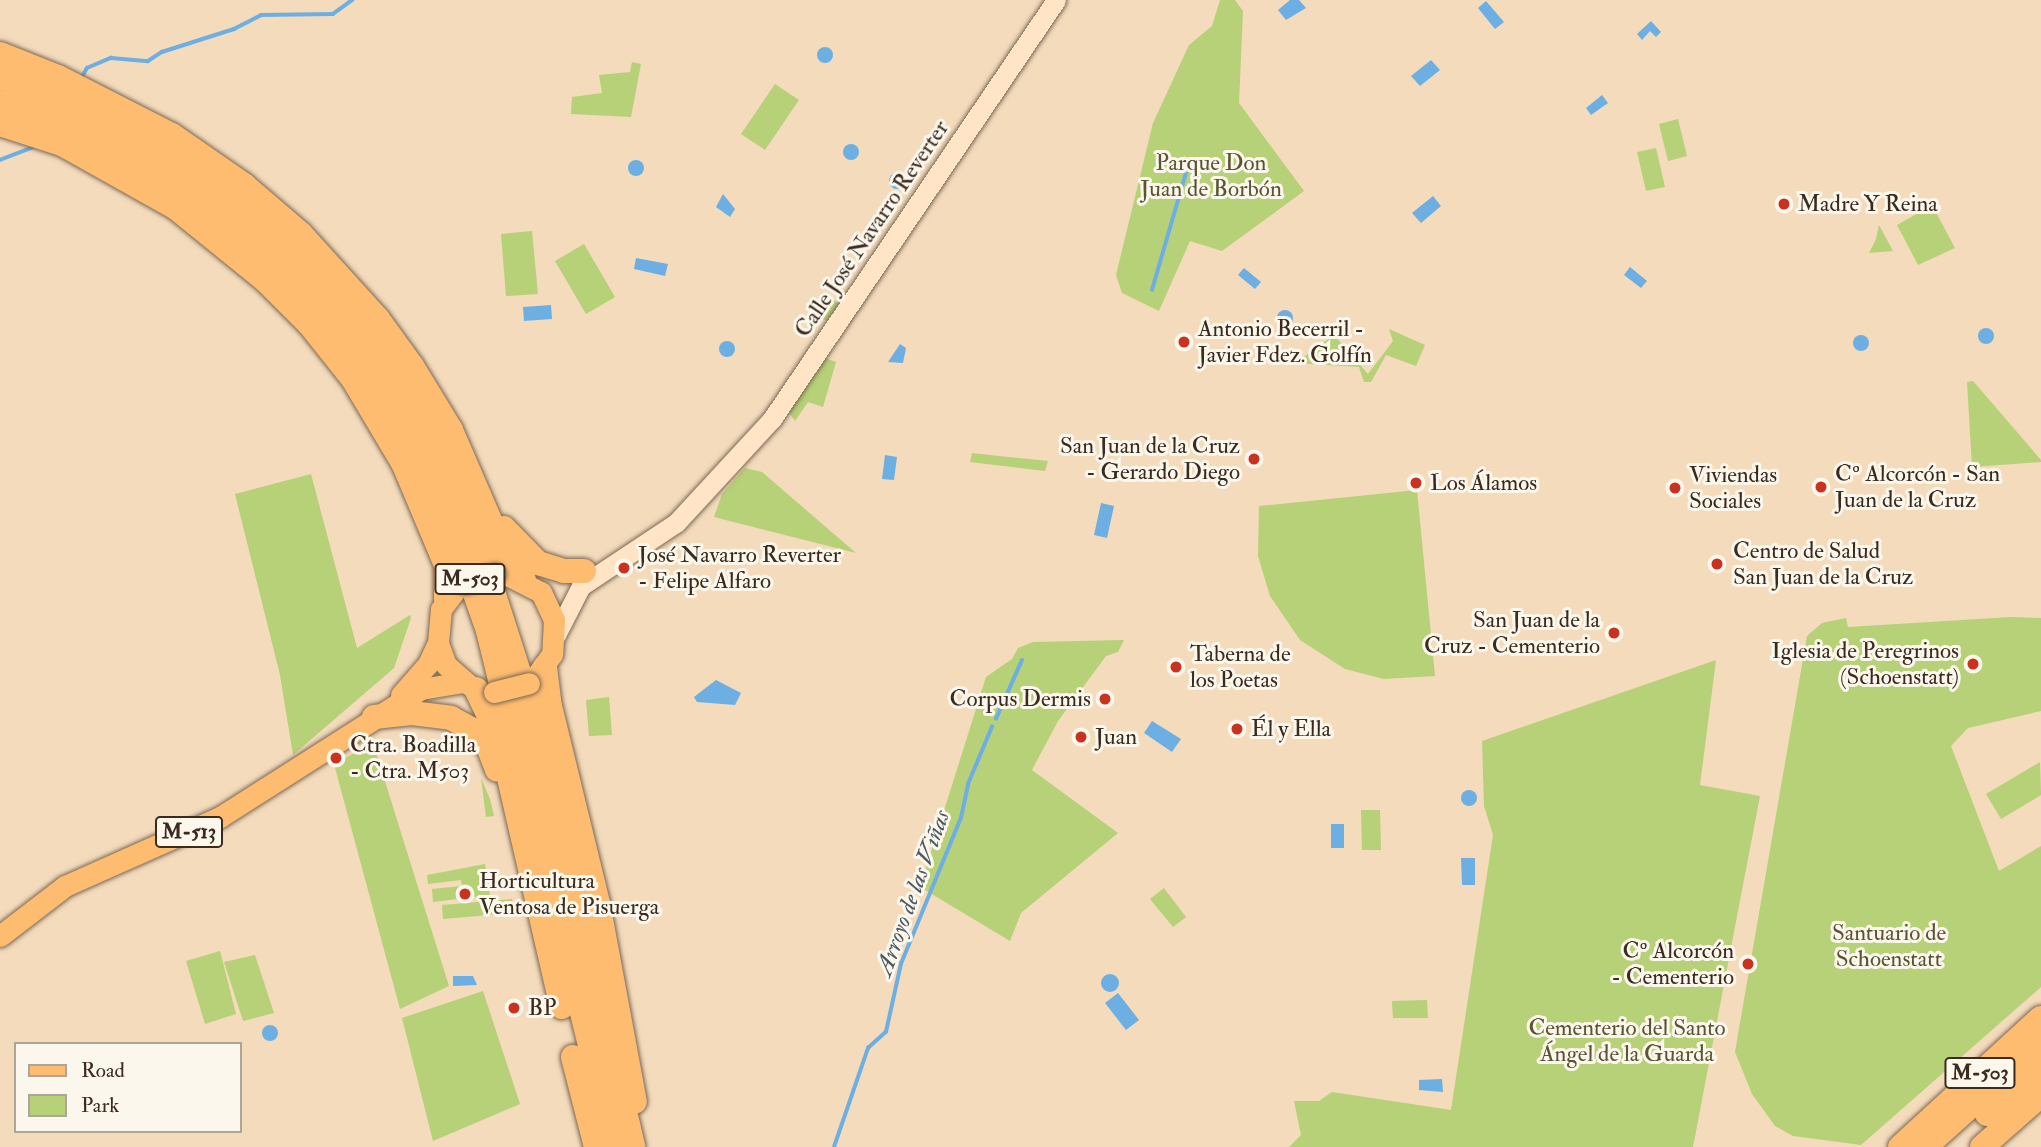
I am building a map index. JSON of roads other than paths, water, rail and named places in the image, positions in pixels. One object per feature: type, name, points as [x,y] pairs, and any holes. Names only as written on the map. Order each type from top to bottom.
[{"type":"highway","points":[[0,55],[102,107],[164,152]]},
{"type":"highway","points":[[0,55],[58,77],[191,147],[263,201],[344,278],[412,366],[514,543],[550,568],[584,571]]},
{"type":"highway","name":"M-503","points":[[0,77],[101,116],[164,152],[234,202],[309,266],[370,338],[437,443],[477,536],[527,697],[634,1147]]},
{"type":"highway","name":"M-503","points":[[0,102],[90,135],[156,170],[256,245],[321,308],[362,357],[429,463],[488,631],[615,1147]]},
{"type":"highway","points":[[0,124],[62,144],[176,208],[267,281],[334,353],[375,414],[426,511],[446,565],[446,600]]},
{"type":"highway","points":[[461,451],[506,557],[529,583]]},
{"type":"highway","points":[[537,675],[550,706],[598,903],[646,1147]]},
{"type":"highway","points":[[477,688],[500,739],[596,1147]]},
{"type":"highway","points":[[380,713],[412,713],[451,718],[473,730],[489,749],[545,936]]},
{"type":"highway","name":"M-503","points":[[1900,1147],[2041,1018]]},
{"type":"highway","name":"M-503","points":[[1925,1147],[2041,1043]]},
{"type":"highway","name":"M-503","points":[[1950,1147],[2041,1066]]},
{"type":"highway","name":"M-503","points":[[1982,1147],[2041,1095]]},
{"type":"main road","name":"Calle José Navarro Reverter","points":[[556,635],[580,586],[666,532],[799,383],[1056,0]]},
{"type":"main road","name":"Calle José Navarro Reverter","points":[[529,583],[584,571],[718,476]]},
{"type":"main road","points":[[495,574],[529,583],[552,610],[556,635],[537,675],[477,688],[446,665],[438,643],[446,600],[466,583],[495,574]]},
{"type":"main road","name":"M-513","points":[[380,713],[413,683],[438,643]]},
{"type":"main road","name":"M-513","points":[[0,936],[65,886],[220,817],[421,689],[477,688]]},
{"type":"water","points":[[1290,0],[1299,0],[1306,8],[1286,20],[1278,10]]},
{"type":"water","points":[[1486,1],[1504,22],[1495,29],[1478,8]]},
{"type":"water","points":[[1651,21],[1661,32],[1656,37],[1650,31],[1642,40],[1637,34]]},
{"type":"water","points":[[825,47],[833,55],[825,63],[817,55]]},
{"type":"water","points":[[1431,60],[1440,70],[1420,86],[1411,76]]},
{"type":"water","points":[[1602,95],[1608,103],[1591,115],[1586,108]]},
{"type":"water","points":[[851,144],[857,146],[857,158],[851,160],[845,158],[843,152],[845,146]]},
{"type":"water","points":[[636,160],[644,168],[636,176],[628,168]]},
{"type":"water","points":[[897,173],[903,175],[903,187],[897,189],[891,187],[889,181],[891,175]]},
{"type":"water","points":[[723,194],[735,209],[730,217],[716,207]]},
{"type":"water","points":[[1433,196],[1441,206],[1421,223],[1412,213]]},
{"type":"water","points":[[636,258],[668,264],[665,276],[634,269]]},
{"type":"water","points":[[1630,267],[1647,281],[1641,288],[1624,275]]},
{"type":"water","points":[[1244,268],[1261,282],[1255,289],[1238,275]]},
{"type":"water","points":[[551,305],[552,319],[524,321],[523,307]]},
{"type":"water","points":[[1285,310],[1291,312],[1291,324],[1285,326],[1279,324],[1277,318],[1279,312]]},
{"type":"water","points":[[1986,328],[1992,330],[1992,342],[1986,344],[1980,342],[1978,336],[1980,330]]},
{"type":"water","points":[[1861,335],[1867,337],[1867,349],[1861,351],[1855,349],[1853,343],[1855,337]]},
{"type":"water","points":[[727,341],[733,343],[733,355],[727,357],[721,355],[719,349],[721,343]]},
{"type":"water","points":[[900,344],[906,348],[903,363],[888,362]]},
{"type":"water","points":[[885,455],[897,457],[894,480],[882,479]]},
{"type":"water","points":[[1101,503],[1114,506],[1107,538],[1094,535]]},
{"type":"water","points":[[716,680],[741,693],[735,705],[697,702],[694,697]]},
{"type":"water","points":[[1152,721],[1181,739],[1172,752],[1144,733]]},
{"type":"water","points":[[1466,790],[1472,790],[1477,798],[1475,804],[1466,806],[1461,801],[1461,795]]},
{"type":"water","points":[[1331,824],[1344,824],[1344,848],[1331,848]]},
{"type":"water","points":[[1461,858],[1475,858],[1475,885],[1462,885]]},
{"type":"water","points":[[1110,974],[1116,977],[1119,983],[1116,989],[1110,992],[1104,989],[1101,983],[1104,977]]},
{"type":"water","points":[[453,976],[473,976],[477,985],[453,986]]},
{"type":"water","points":[[1118,993],[1139,1020],[1126,1030],[1105,1003]]},
{"type":"water","points":[[270,1025],[276,1027],[276,1039],[270,1041],[264,1039],[262,1033],[264,1027]]},
{"type":"water","points":[[1442,1079],[1443,1092],[1419,1090],[1419,1080]]},
{"type":"waterway","points":[[82,77],[87,68],[111,58],[148,61],[162,52],[234,29],[261,15],[333,14],[352,0]]},
{"type":"waterway","points":[[0,160],[37,146]]},
{"type":"waterway","name":"Arroyo de las Viñas","points":[[1152,290],[1190,159]]},
{"type":"waterway","name":"Arroyo de las Viñas","points":[[996,719],[1022,660]]},
{"type":"waterway","name":"Arroyo de las Viñas","points":[[834,1147],[868,1048],[886,1032],[901,964],[961,818],[968,784],[992,727]]},
{"type":"place","name":"Madre Y Reina","points":[[1784,204]]},
{"type":"place","name":"Antonio Becerril - Javier Fdez. Golfín","points":[[1184,342]]},
{"type":"place","name":"San Juan de la Cruz - Gerardo Diego","points":[[1254,459]]},
{"type":"place","name":"Los Álamos","points":[[1416,483]]},
{"type":"place","name":"Cº Alcorcón - San Juan de la Cruz","points":[[1821,487]]},
{"type":"place","name":"Viviendas Sociales","points":[[1675,488]]},
{"type":"place","name":"Centro de Salud San Juan de la Cruz","points":[[1717,564]]},
{"type":"place","name":"José Navarro Reverter - Felipe Alfaro","points":[[624,568]]},
{"type":"place","name":"San Juan de la Cruz - Cementerio","points":[[1614,633]]},
{"type":"place","name":"Iglesia de Peregrinos (Schoenstatt)","points":[[1973,664]]},
{"type":"place","name":"Taberna de los Poetas","points":[[1176,667]]},
{"type":"place","name":"Corpus Dermis","points":[[1105,699]]},
{"type":"place","name":"Él y Ella","points":[[1237,729]]},
{"type":"place","name":"Juan","points":[[1081,737]]},
{"type":"place","name":"Ctra. Boadilla - Ctra. M503","points":[[336,758]]},
{"type":"place","name":"Horticultura Ventosa de Pisuerga","points":[[465,894]]},
{"type":"place","name":"Cº Alcorcón - Cementerio","points":[[1748,964]]},
{"type":"place","name":"BP","points":[[514,1008]]},
{"type":"park label","name":"Parque Don Juan de Borbón","points":[[1211,176]]},
{"type":"park label","name":"Santuario de Schoenstatt","points":[[1889,946]]},
{"type":"park label","name":"Cementerio del Santo Ángel de la Guarda","points":[[1627,1041]]}]
